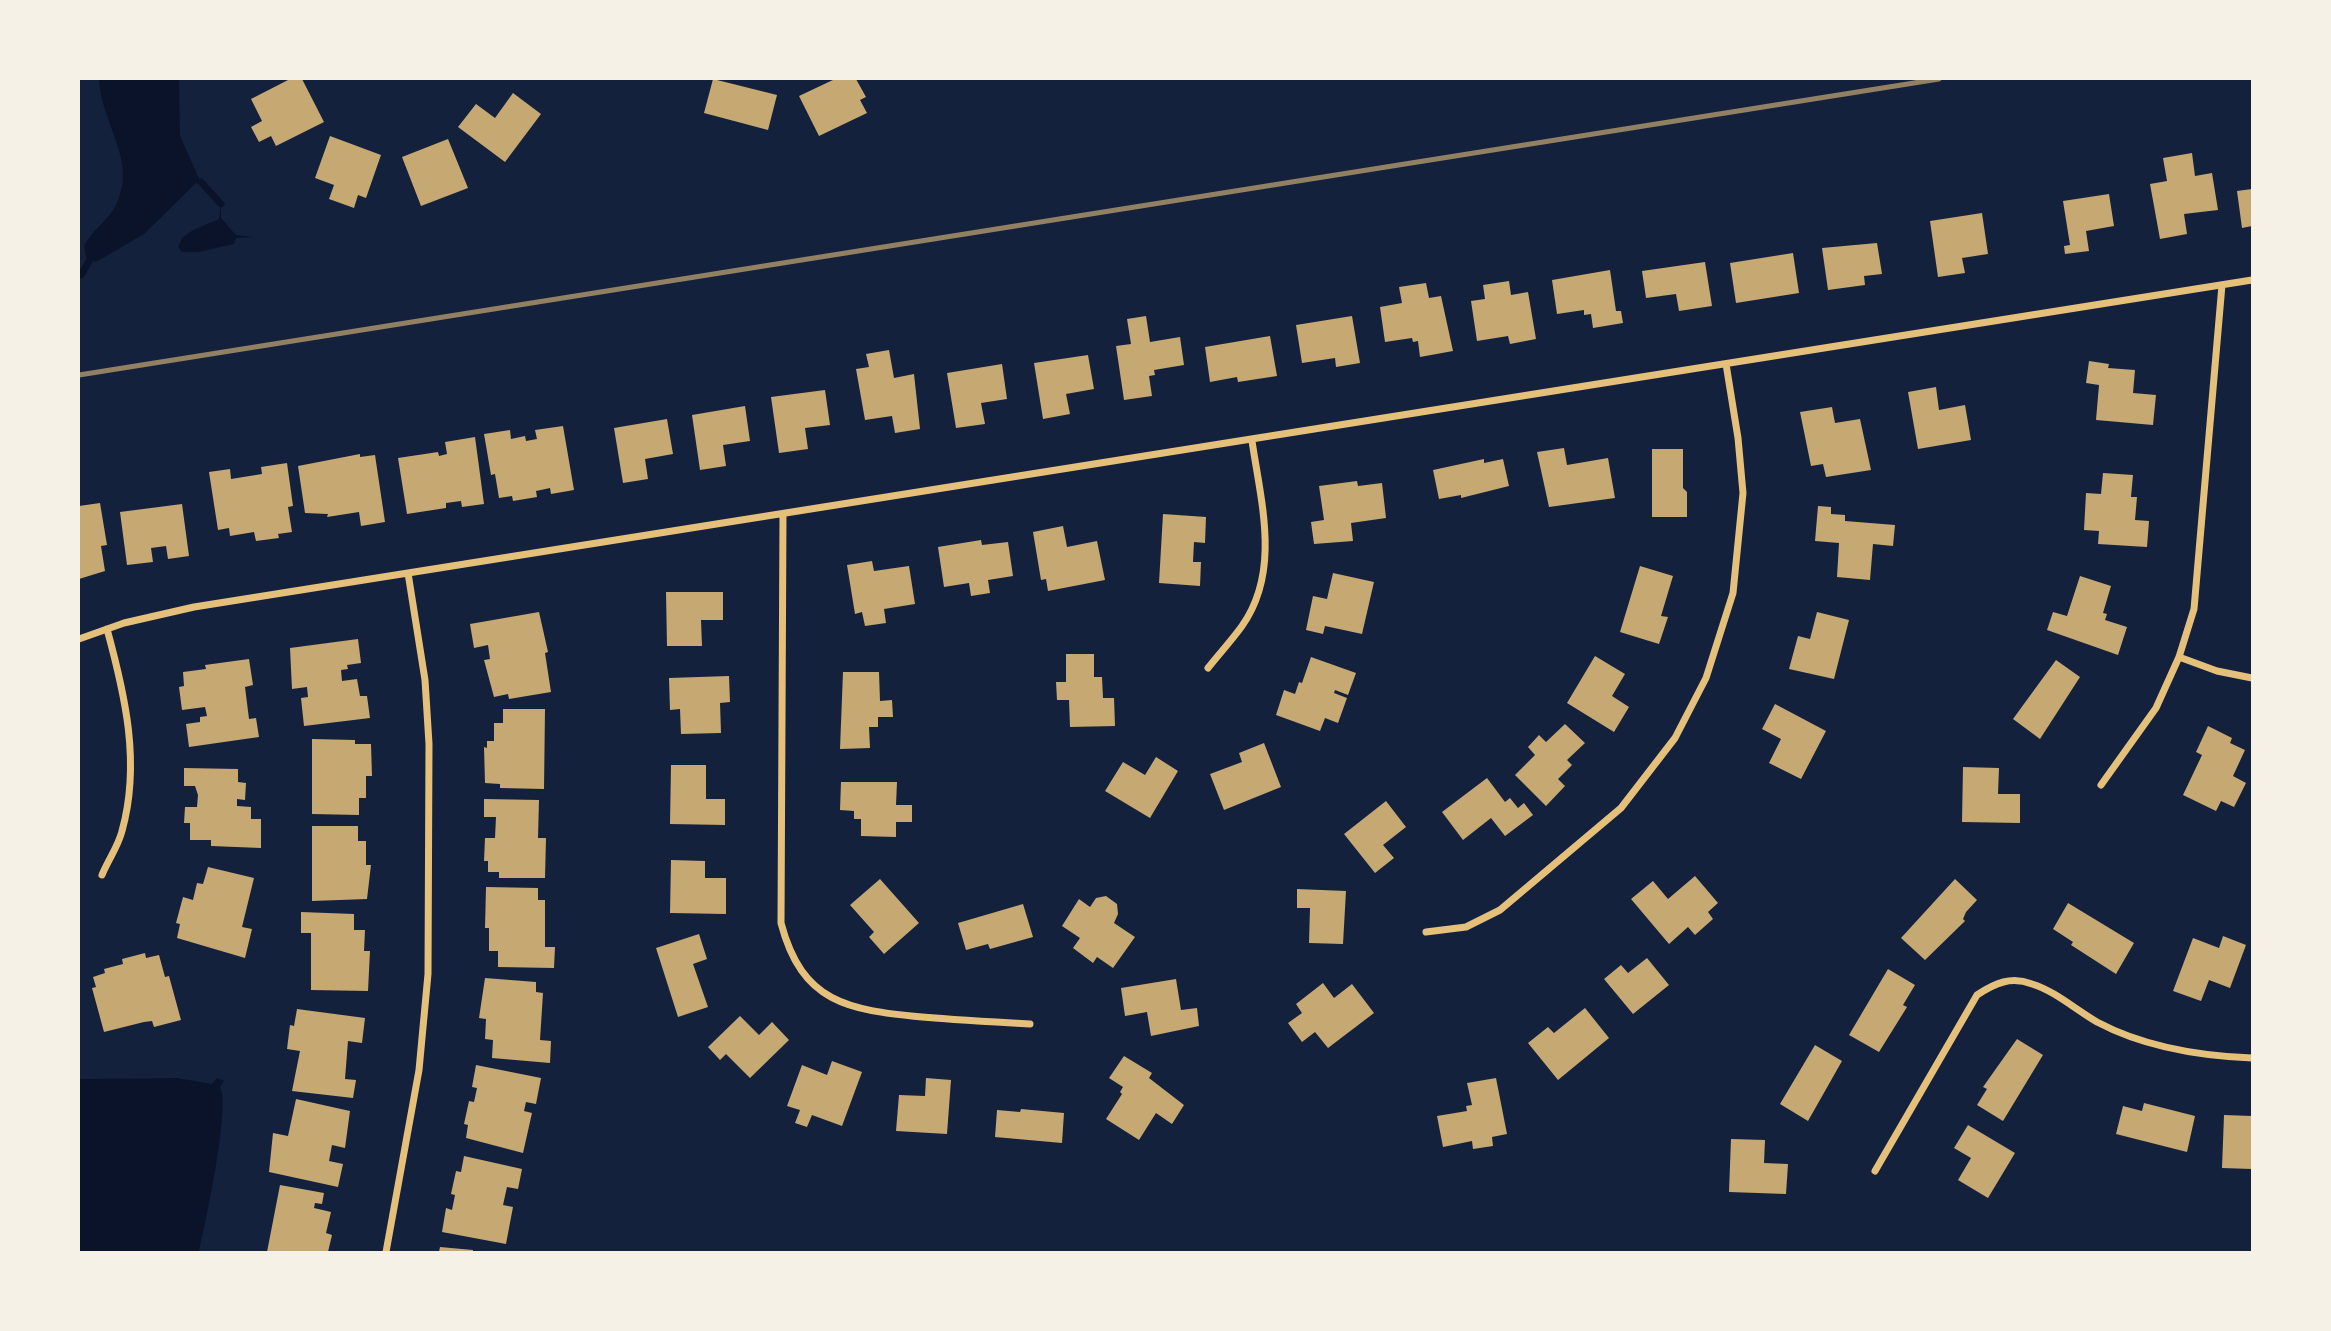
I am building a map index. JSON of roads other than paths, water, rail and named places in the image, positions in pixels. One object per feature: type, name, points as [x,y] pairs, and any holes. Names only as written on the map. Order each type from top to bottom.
[{"type":"street","points":[[79,639],[186,609],[2252,280]]},
{"type":"street","points":[[2101,785],[2155,708],[2179,657],[2194,609],[2221,285]]},
{"type":"street","points":[[1426,932],[1466,927],[1500,910],[1620,808],[1675,738],[1706,678],[1733,593],[1743,494],[1738,438],[1726,364]]},
{"type":"street","points":[[1208,668],[1244,624],[1255,602],[1266,566],[1266,530],[1252,441]]},
{"type":"street","points":[[783,514],[782,923],[791,956],[817,989],[854,1009],[1030,1024]]},
{"type":"street","points":[[386,1252],[419,1070],[428,974],[429,744],[425,680],[408,573]]},
{"type":"street","points":[[102,875],[122,831],[130,782],[129,714],[107,629]]},
{"type":"street","points":[[2179,657],[2217,671],[2252,678]]},
{"type":"street","points":[[1875,1171],[1977,995],[2002,981],[2033,984],[2100,1023],[2153,1045],[2222,1057],[2252,1058]]},
{"type":"water","points":[[99,79],[179,79],[180,136],[202,185],[196,183],[144,234],[96,262],[86,257],[84,246],[117,203],[123,171],[121,156],[105,111]]},
{"type":"water","points":[[221,204],[221,218],[236,235],[253,237],[236,238],[234,244],[199,252],[182,252],[178,247],[182,238],[219,219]]},
{"type":"water","points":[[177,1078],[212,1084],[217,1078],[224,1081],[220,1087],[223,1098],[220,1140],[199,1252],[79,1252],[79,1079]]},
{"type":"waterway","points":[[201,182],[221,204]]},
{"type":"waterway","points":[[81,275],[91,258]]},
{"type":"railway","points":[[79,375],[1939,79]]}]
